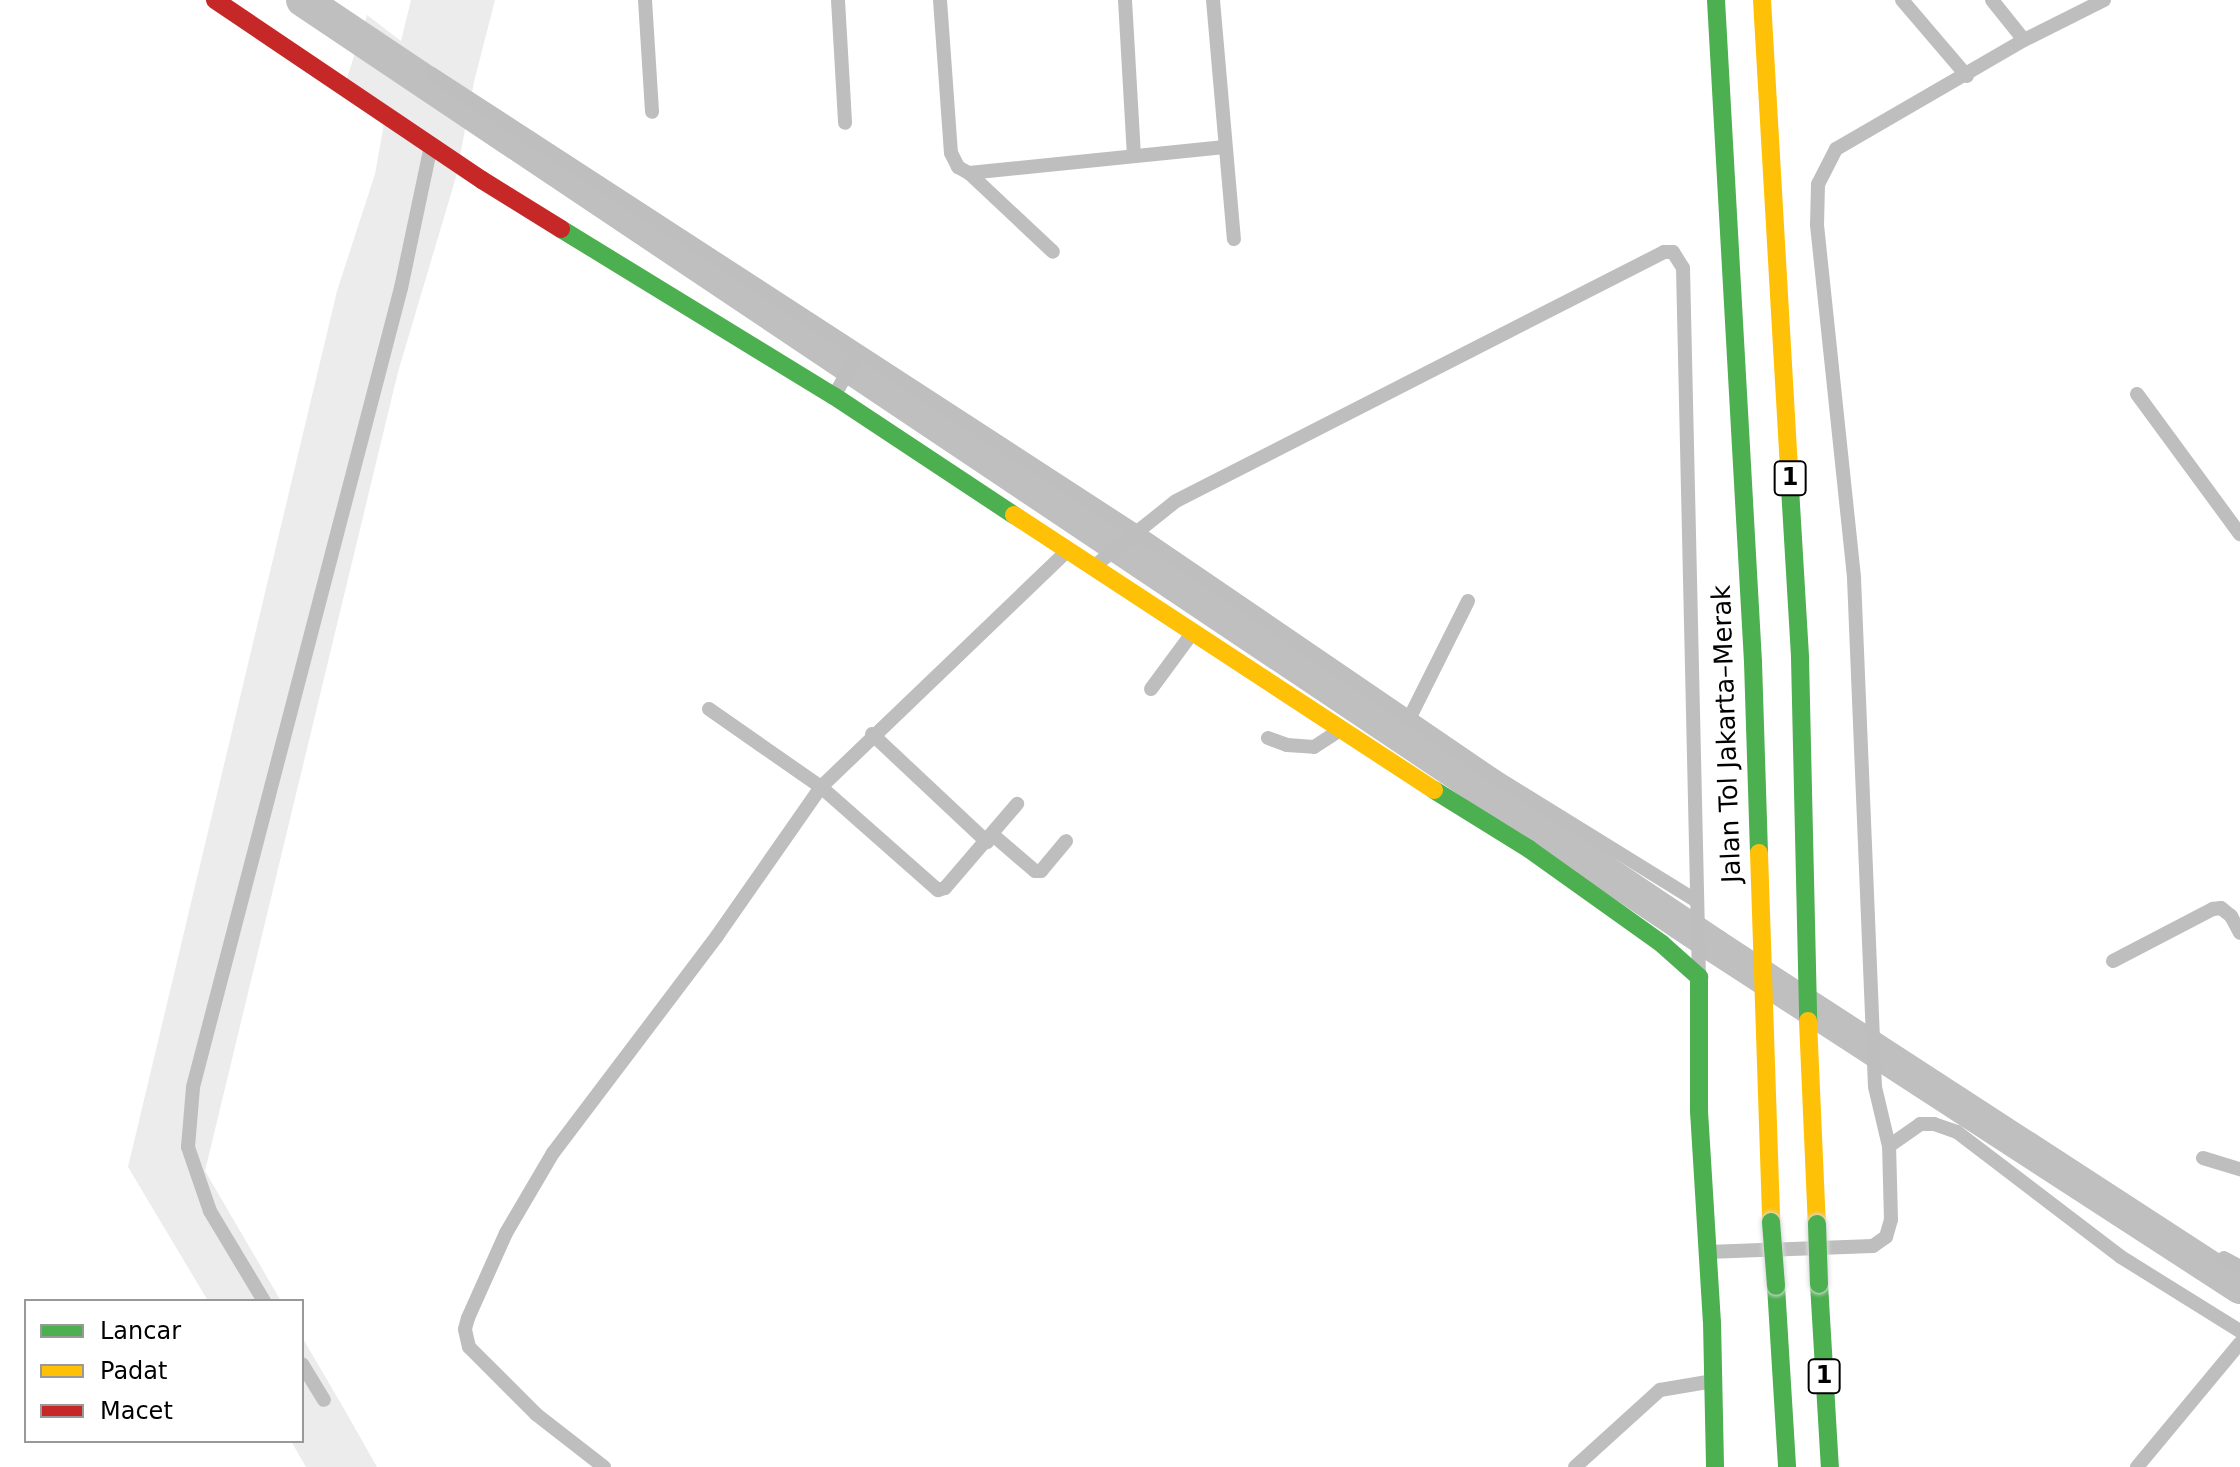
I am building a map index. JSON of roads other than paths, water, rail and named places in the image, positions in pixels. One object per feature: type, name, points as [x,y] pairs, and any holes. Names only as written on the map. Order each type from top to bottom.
[{"type":"main road","points":[[215,0],[547,221],[837,390],[1067,551],[1095,565],[1339,731],[1529,849],[1699,969],[1699,1111],[1708,1252],[1715,1467]]},
{"type":"main road","name":"Jalan Tol Jakarta–Merak","points":[[1716,0],[1753,662],[1765,1089],[1787,1467]]},
{"type":"main road","name":"1","points":[[1762,0],[1800,658],[1805,957],[1830,1467]]},
{"type":"street","points":[[645,0],[652,112]]},
{"type":"street","points":[[838,0],[845,123]]},
{"type":"street","points":[[940,0],[951,153],[958,167],[969,173],[1053,252]]},
{"type":"street","points":[[1125,0],[1134,156]]},
{"type":"street","points":[[1213,0],[1234,239]]},
{"type":"street","points":[[1902,0],[1967,76]]},
{"type":"street","points":[[1992,0],[2024,40]]},
{"type":"street","points":[[1708,1252],[1873,1246],[1886,1237],[1891,1220],[1889,1146],[1875,1087],[1854,578],[1817,225],[1818,184],[1836,149],[1967,76],[2024,40],[2104,0]]},
{"type":"street","points":[[432,74],[856,358],[1137,532],[1409,719],[1695,900]]},
{"type":"street","points":[[263,1299],[210,1211],[188,1147],[193,1087],[401,288],[431,146]]},
{"type":"street","points":[[969,173],[1225,147]]},
{"type":"street","points":[[1095,565],[1176,501],[1268,451],[1664,252],[1673,252],[1683,268],[1695,900],[1699,969]]},
{"type":"street","points":[[837,390],[856,358]]},
{"type":"street","points":[[2137,394],[2240,534]]},
{"type":"street","points":[[604,1467],[536,1414],[469,1347],[465,1329],[468,1318],[506,1233],[553,1153],[717,936],[821,787],[872,734],[1067,551]]},
{"type":"street","points":[[1409,719],[1468,601]]},
{"type":"street","points":[[1151,689],[1193,632]]},
{"type":"street","points":[[709,709],[782,756],[938,890],[945,888],[1017,804]]},
{"type":"street","points":[[1268,738],[1287,745],[1314,747],[1339,731]]},
{"type":"street","points":[[872,734],[990,838],[1035,871],[1041,871],[1066,841]]},
{"type":"street","points":[[2113,961],[2213,909],[2221,908],[2231,916],[2240,933]]},
{"type":"street","points":[[1889,1146],[1920,1124],[1934,1124],[1957,1132],[2121,1257],[2240,1331]]},
{"type":"street","points":[[2203,1158],[2240,1169]]},
{"type":"street","points":[[2224,1258],[2240,1267]]},
{"type":"street","points":[[2137,1467],[2240,1343]]},
{"type":"street","points":[[304,1367],[324,1400]]},
{"type":"street","points":[[1575,1467],[1660,1390],[1713,1381]]},
{"type":"waterway","points":[[303,0],[1715,946],[2240,1287]]}]
